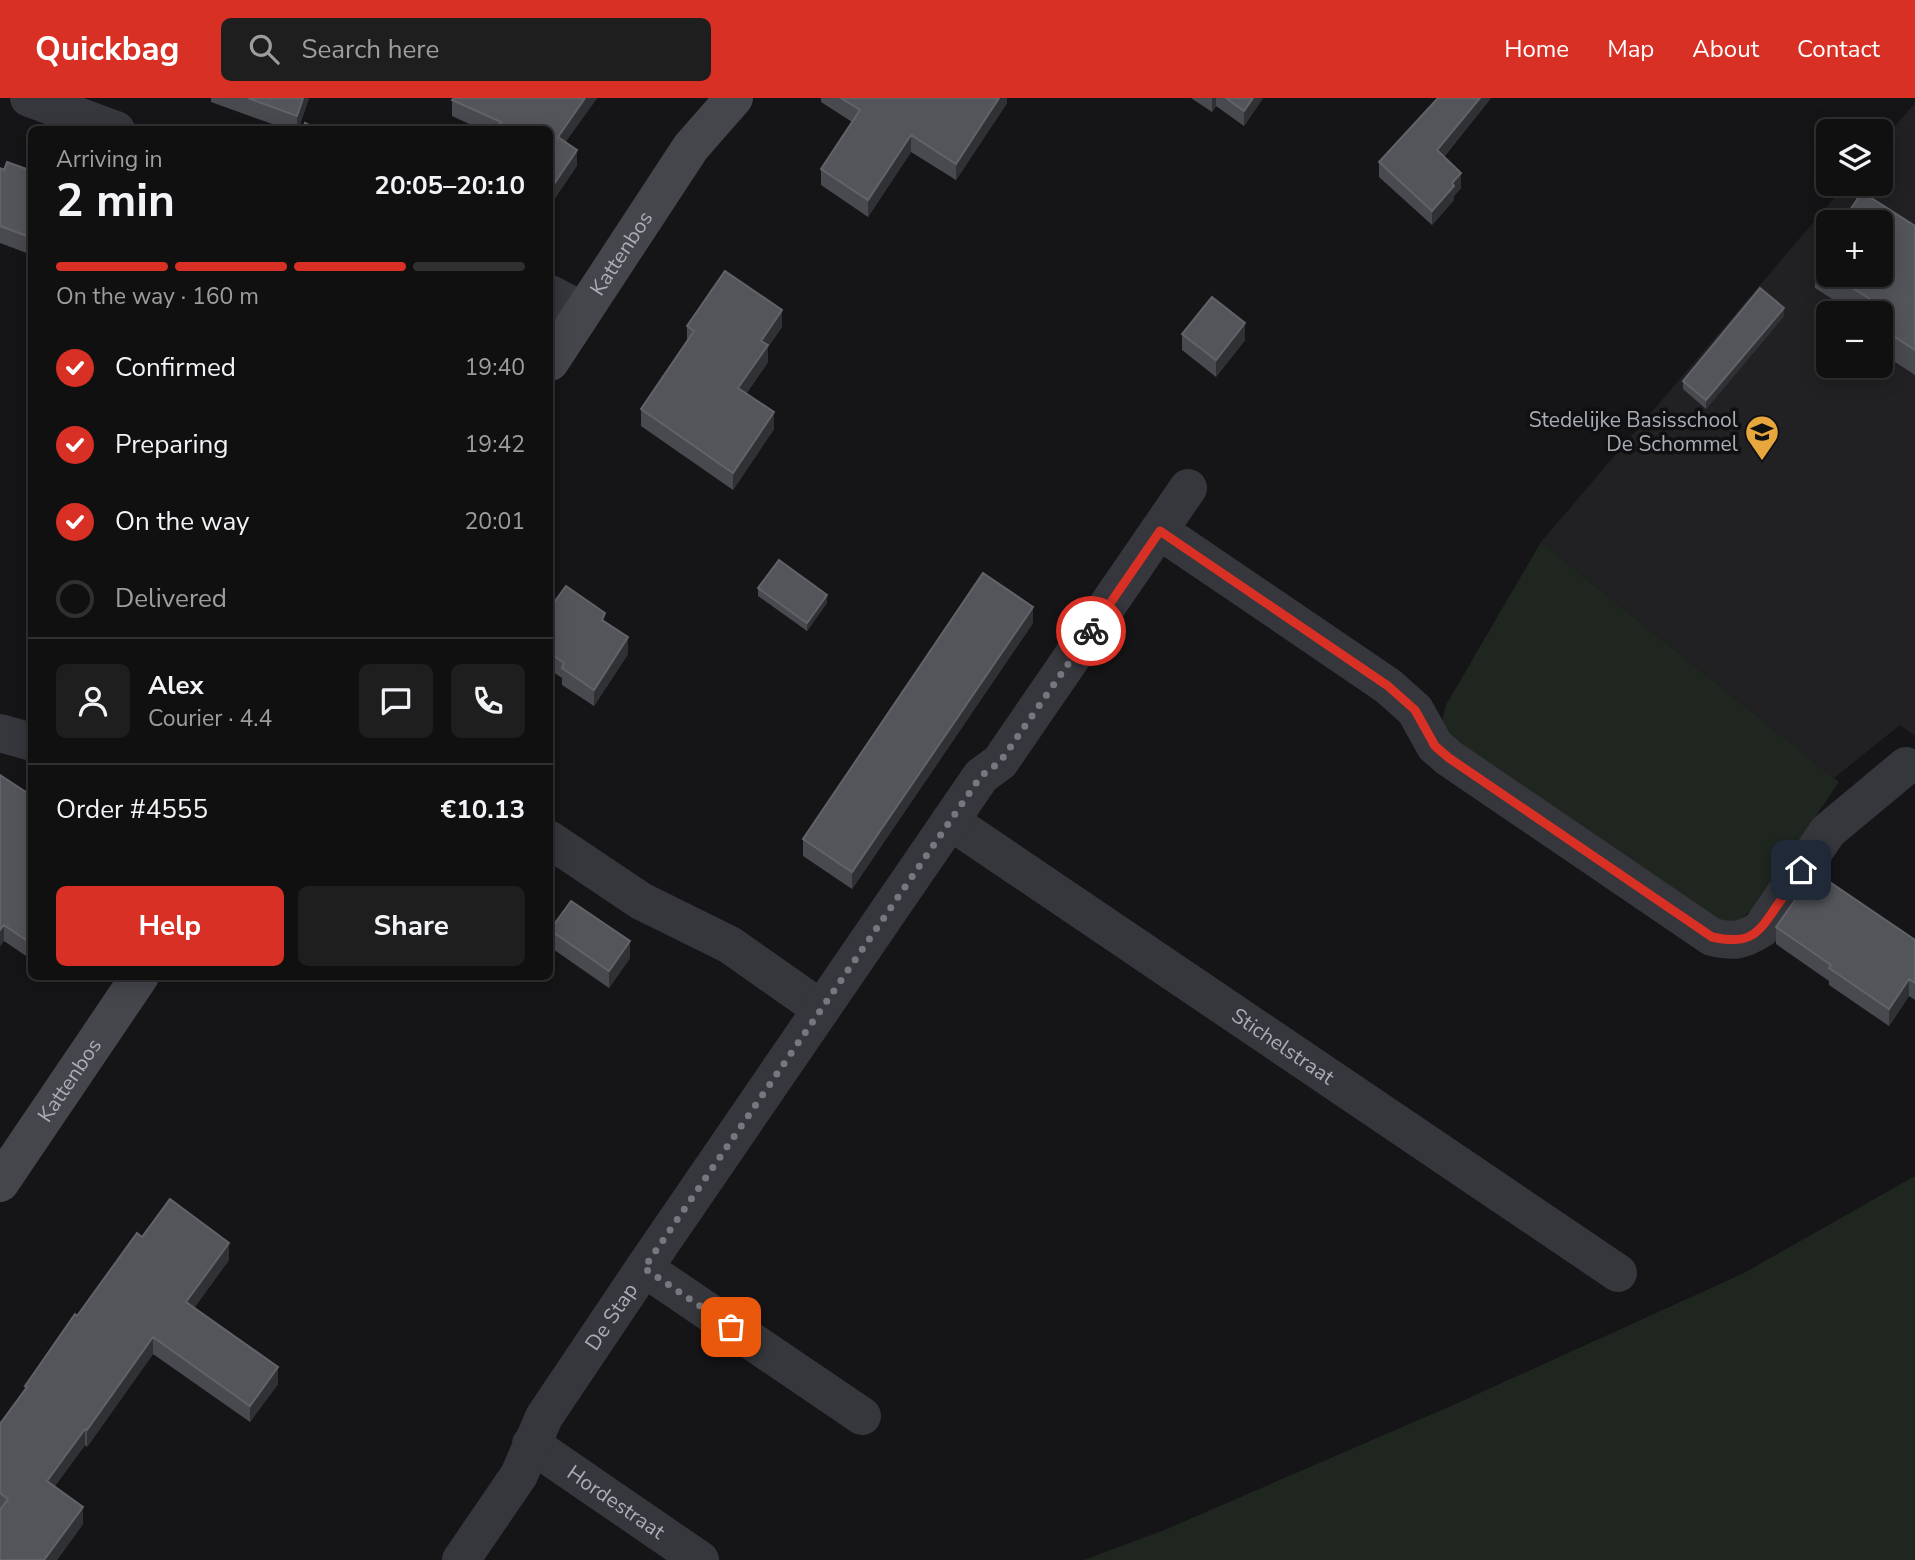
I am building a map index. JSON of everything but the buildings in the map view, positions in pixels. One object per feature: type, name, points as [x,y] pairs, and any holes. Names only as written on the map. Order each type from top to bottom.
[{"type":"main road","name":"Kattenbos","points":[[691,147],[714,98]]},
{"type":"main road","name":"Kattenbos","points":[[553,357],[691,147],[734,98]]},
{"type":"main road","name":"Kattenbos","points":[[0,1183],[137,980]]},
{"type":"street","points":[[29,98],[105,126]]},
{"type":"street","points":[[553,296],[583,311]]},
{"type":"street","name":"De Stap","points":[[461,1560],[519,1475],[544,1417],[644,1268],[981,776],[1000,762],[1188,488]]},
{"type":"street","points":[[1160,531],[1388,686],[1415,710],[1435,746],[1449,758],[1712,937],[1730,941],[1747,938],[1761,929],[1828,831],[1906,766]]},
{"type":"street","points":[[0,733],[28,741]]},
{"type":"street","name":"Stichelstraat","points":[[950,821],[1618,1273]]},
{"type":"street","points":[[553,842],[642,901],[730,945],[821,1009]]},
{"type":"street","points":[[644,1268],[862,1416]]},
{"type":"street","name":"Hordestraat","points":[[531,1444],[700,1560]]},
{"type":"shaded area","name":"Stedelijke Basisschool De Schommel","points":[[1915,103],[1915,736],[1900,725],[1834,778],[1541,542],[1816,219],[1816,287],[1893,287],[1893,210],[1824,210],[1836,196],[1893,196],[1893,128]]},
{"type":"shaded area","points":[[1541,542],[1839,782],[1752,910],[1739,920],[1722,923],[1454,745],[1442,721],[1446,705]]},
{"type":"shaded area","points":[[1915,1176],[1915,1560],[1084,1560],[1162,1531],[1458,1403],[1744,1273]]},
{"type":"way so far","points":[[731,1327],[644,1268],[981,776],[1000,762],[1091,631]]},
{"type":"place","name":"Stedelijke Basisschool De Schommel","points":[[1762,462]]},
{"type":"route","points":[[1091,631],[1160,531],[1388,686],[1415,710],[1435,746],[1449,758],[1712,937],[1730,941],[1747,938],[1761,929],[1801,870]]}]
